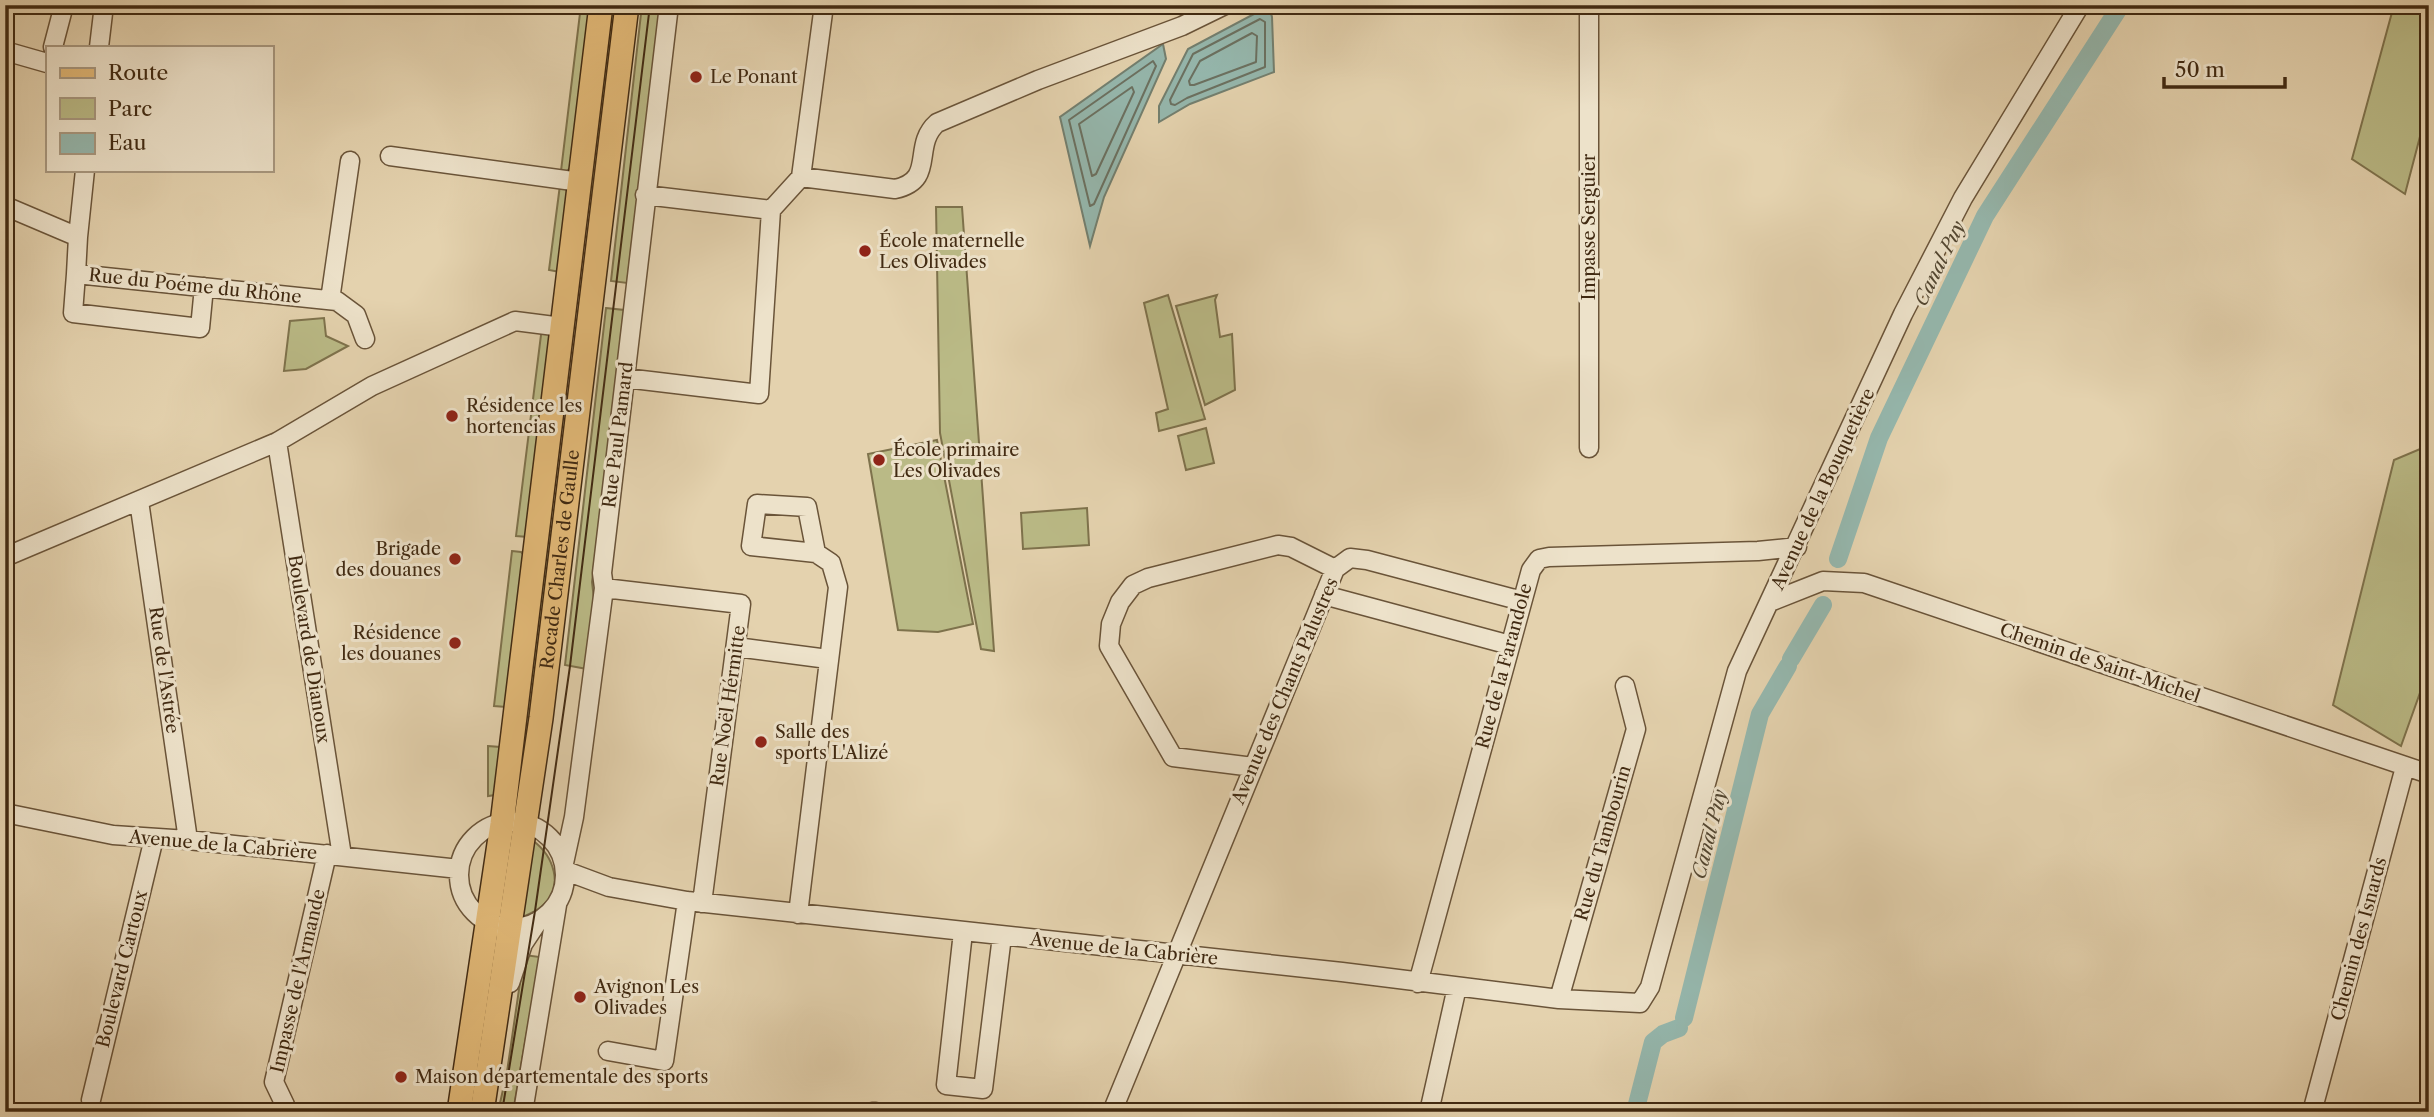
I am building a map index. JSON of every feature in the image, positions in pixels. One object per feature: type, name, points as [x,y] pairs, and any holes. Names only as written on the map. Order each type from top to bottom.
[{"type":"main road","name":"Rocade Charles de Gaulle","points":[[482,1112],[491,1043],[502,824],[601,5]]},
{"type":"main road","name":"Rocade Charles de Gaulle","points":[[459,1112],[498,924],[526,824],[627,5]]},
{"type":"street","points":[[52,46],[64,5]]},
{"type":"street","points":[[99,46],[104,5]]},
{"type":"street","name":"Rue Paul Pamard","points":[[523,1112],[574,817],[604,588],[602,573],[668,5]]},
{"type":"street","points":[[625,378],[759,394],[771,210],[801,177],[824,5]]},
{"type":"street","points":[[801,177],[895,189],[908,186],[918,178],[925,142],[930,130],[937,123],[1190,13],[1225,5]]},
{"type":"street","name":"Impasse Serguier","points":[[1589,5],[1589,448]]},
{"type":"street","name":"Avenue de la Bouquetière","points":[[1640,1003],[1650,988],[1737,671],[1797,547],[1903,314],[1963,198],[2080,5]]},
{"type":"street","points":[[5,51],[46,63]]},
{"type":"street","points":[[390,156],[580,182]]},
{"type":"street","points":[[330,300],[350,161]]},
{"type":"street","name":"Rue du Poéme du Rhône","points":[[85,172],[76,274],[337,300],[356,315],[365,339]]},
{"type":"street","points":[[645,195],[771,210]]},
{"type":"street","points":[[5,206],[78,237]]},
{"type":"street","points":[[76,274],[73,313],[200,328],[204,287]]},
{"type":"street","points":[[5,557],[277,442],[372,386],[515,321],[562,327]]},
{"type":"street","name":"Boulevard de Dianoux","points":[[277,442],[335,855]]},
{"type":"street","name":"Rue de l'Astrée","points":[[139,501],[188,840]]},
{"type":"street","points":[[1253,767],[1172,757],[1109,646],[1111,624],[1120,603],[1133,585],[1148,578],[1278,545],[1291,547],[1335,569]]},
{"type":"street","name":"Rue de la Farandole","points":[[1418,983],[1522,601],[1531,570],[1539,559],[1549,556],[1758,551],[1797,547]]},
{"type":"street","points":[[798,914],[838,587],[831,563],[816,553]]},
{"type":"street","name":"Avenue des Chants Palustres","points":[[1112,1112],[1335,569],[1350,558],[1367,560],[1522,601]]},
{"type":"street","name":"Chemin de Saint-Michel","points":[[1770,602],[1823,581],[1864,583],[2429,774]]},
{"type":"street","name":"Rue Noël Hérmitte","points":[[604,588],[741,604],[695,902],[664,1061],[608,1051]]},
{"type":"street","points":[[1324,595],[1510,645]]},
{"type":"street","points":[[736,648],[828,659]]},
{"type":"street","name":"Rue du Tambourin","points":[[1559,999],[1636,729],[1625,686]]},
{"type":"street","name":"Chemin des Isnards","points":[[2312,1112],[2405,766]]},
{"type":"street","name":"Avenue de la Cabrière","points":[[5,813],[113,835],[188,840],[450,869]]},
{"type":"street","points":[[539,920],[522,927],[498,924],[472,911],[461,896],[458,883],[450,869],[463,855],[470,842],[502,824],[526,824],[537,828],[552,841],[565,867]]},
{"type":"street","name":"Boulevard Cartoux","points":[[91,1100],[154,838]]},
{"type":"street","name":"Impasse de l'Armande","points":[[285,1105],[274,1082],[335,855]]},
{"type":"street","name":"Avenue de la Cabrière","points":[[565,867],[609,887],[695,902],[1342,972],[1559,999],[1640,1003]]},
{"type":"street","name":"Avenue de la Cabrière","points":[[559,900],[609,887]]},
{"type":"street","points":[[491,1043],[504,1011],[517,959],[539,920],[559,900]]},
{"type":"street","points":[[963,932],[946,1086],[983,1089],[1002,936]]},
{"type":"street","points":[[1429,1112],[1457,987]]},
{"type":"green space","points":[[581,5],[592,5],[572,166],[567,171],[561,171]]},
{"type":"green space","points":[[609,5],[618,5],[593,198],[587,199]]},
{"type":"green space","points":[[642,5],[661,5],[627,283],[611,281]]},
{"type":"green space","points":[[2394,5],[2429,5],[2429,102],[2405,194],[2352,159]]},
{"type":"green space","points":[[560,185],[569,193],[560,272],[549,270]]},
{"type":"green space","points":[[936,207],[962,207],[994,651],[981,649],[940,433]]},
{"type":"green space","points":[[1168,295],[1205,419],[1159,431],[1156,413],[1168,409],[1144,303]]},
{"type":"green space","points":[[1217,295],[1215,300],[1220,337],[1232,334],[1235,390],[1205,405],[1176,306]]},
{"type":"green space","points":[[606,308],[624,310],[592,582],[594,599],[587,669],[565,665]]},
{"type":"green space","points":[[324,318],[326,336],[348,346],[306,369],[284,371],[290,321]]},
{"type":"green space","points":[[542,327],[552,333],[528,537],[516,536]]},
{"type":"green space","points":[[1206,428],[1214,463],[1186,470],[1178,436]]},
{"type":"green space","points":[[2429,435],[2429,690],[2421,690],[2401,746],[2333,705],[2394,460],[2425,447]]},
{"type":"green space","points":[[937,440],[973,624],[938,632],[898,630],[868,454]]},
{"type":"green space","points":[[1087,508],[1089,545],[1023,549],[1021,513]]},
{"type":"green space","points":[[547,530],[555,533],[522,798],[514,797]]},
{"type":"green space","points":[[512,551],[521,552],[525,556],[506,707],[494,706]]},
{"type":"green space","points":[[488,746],[500,747],[495,795],[488,796]]},
{"type":"green space","points":[[532,840],[546,854],[555,881],[549,899],[539,909],[521,918]]},
{"type":"green space","points":[[524,955],[540,957],[513,1112],[498,1112],[507,1072]]},
{"type":"water","points":[[1269,6],[1272,17],[1274,72],[1190,104],[1159,122],[1159,106],[1188,49]]},
{"type":"water","points":[[1163,44],[1166,59],[1104,197],[1090,246],[1060,117]]},
{"type":"waterway","name":"Canal Puy","points":[[1838,559],[1879,438],[1985,216],[2121,5]]},
{"type":"waterway","name":"Canal Puy","points":[[1791,659],[1823,605]]},
{"type":"waterway","name":"Canal Puy","points":[[1684,1018],[1760,714],[1788,666]]},
{"type":"waterway","name":"Canal Puy","points":[[1635,1112],[1653,1042],[1663,1034],[1679,1028]]},
{"type":"tram line","points":[[502,1112],[535,911],[570,666],[650,5]]},
{"type":"place","name":"Le Ponant","points":[[696,77]]},
{"type":"place","name":"École maternelle Les Olivades","points":[[865,251]]},
{"type":"place","name":"Résidence les hortencias","points":[[452,416]]},
{"type":"place","name":"École primaire Les Olivades","points":[[879,460]]},
{"type":"place","name":"Brigade des douanes","points":[[455,559]]},
{"type":"place","name":"Résidence les douanes","points":[[455,643]]},
{"type":"place","name":"Salle des sports L'Alizé","points":[[761,742]]},
{"type":"place","name":"Avignon Les Olivades","points":[[580,997]]},
{"type":"place","name":"Maison départementale des sports","points":[[401,1077]]}]
